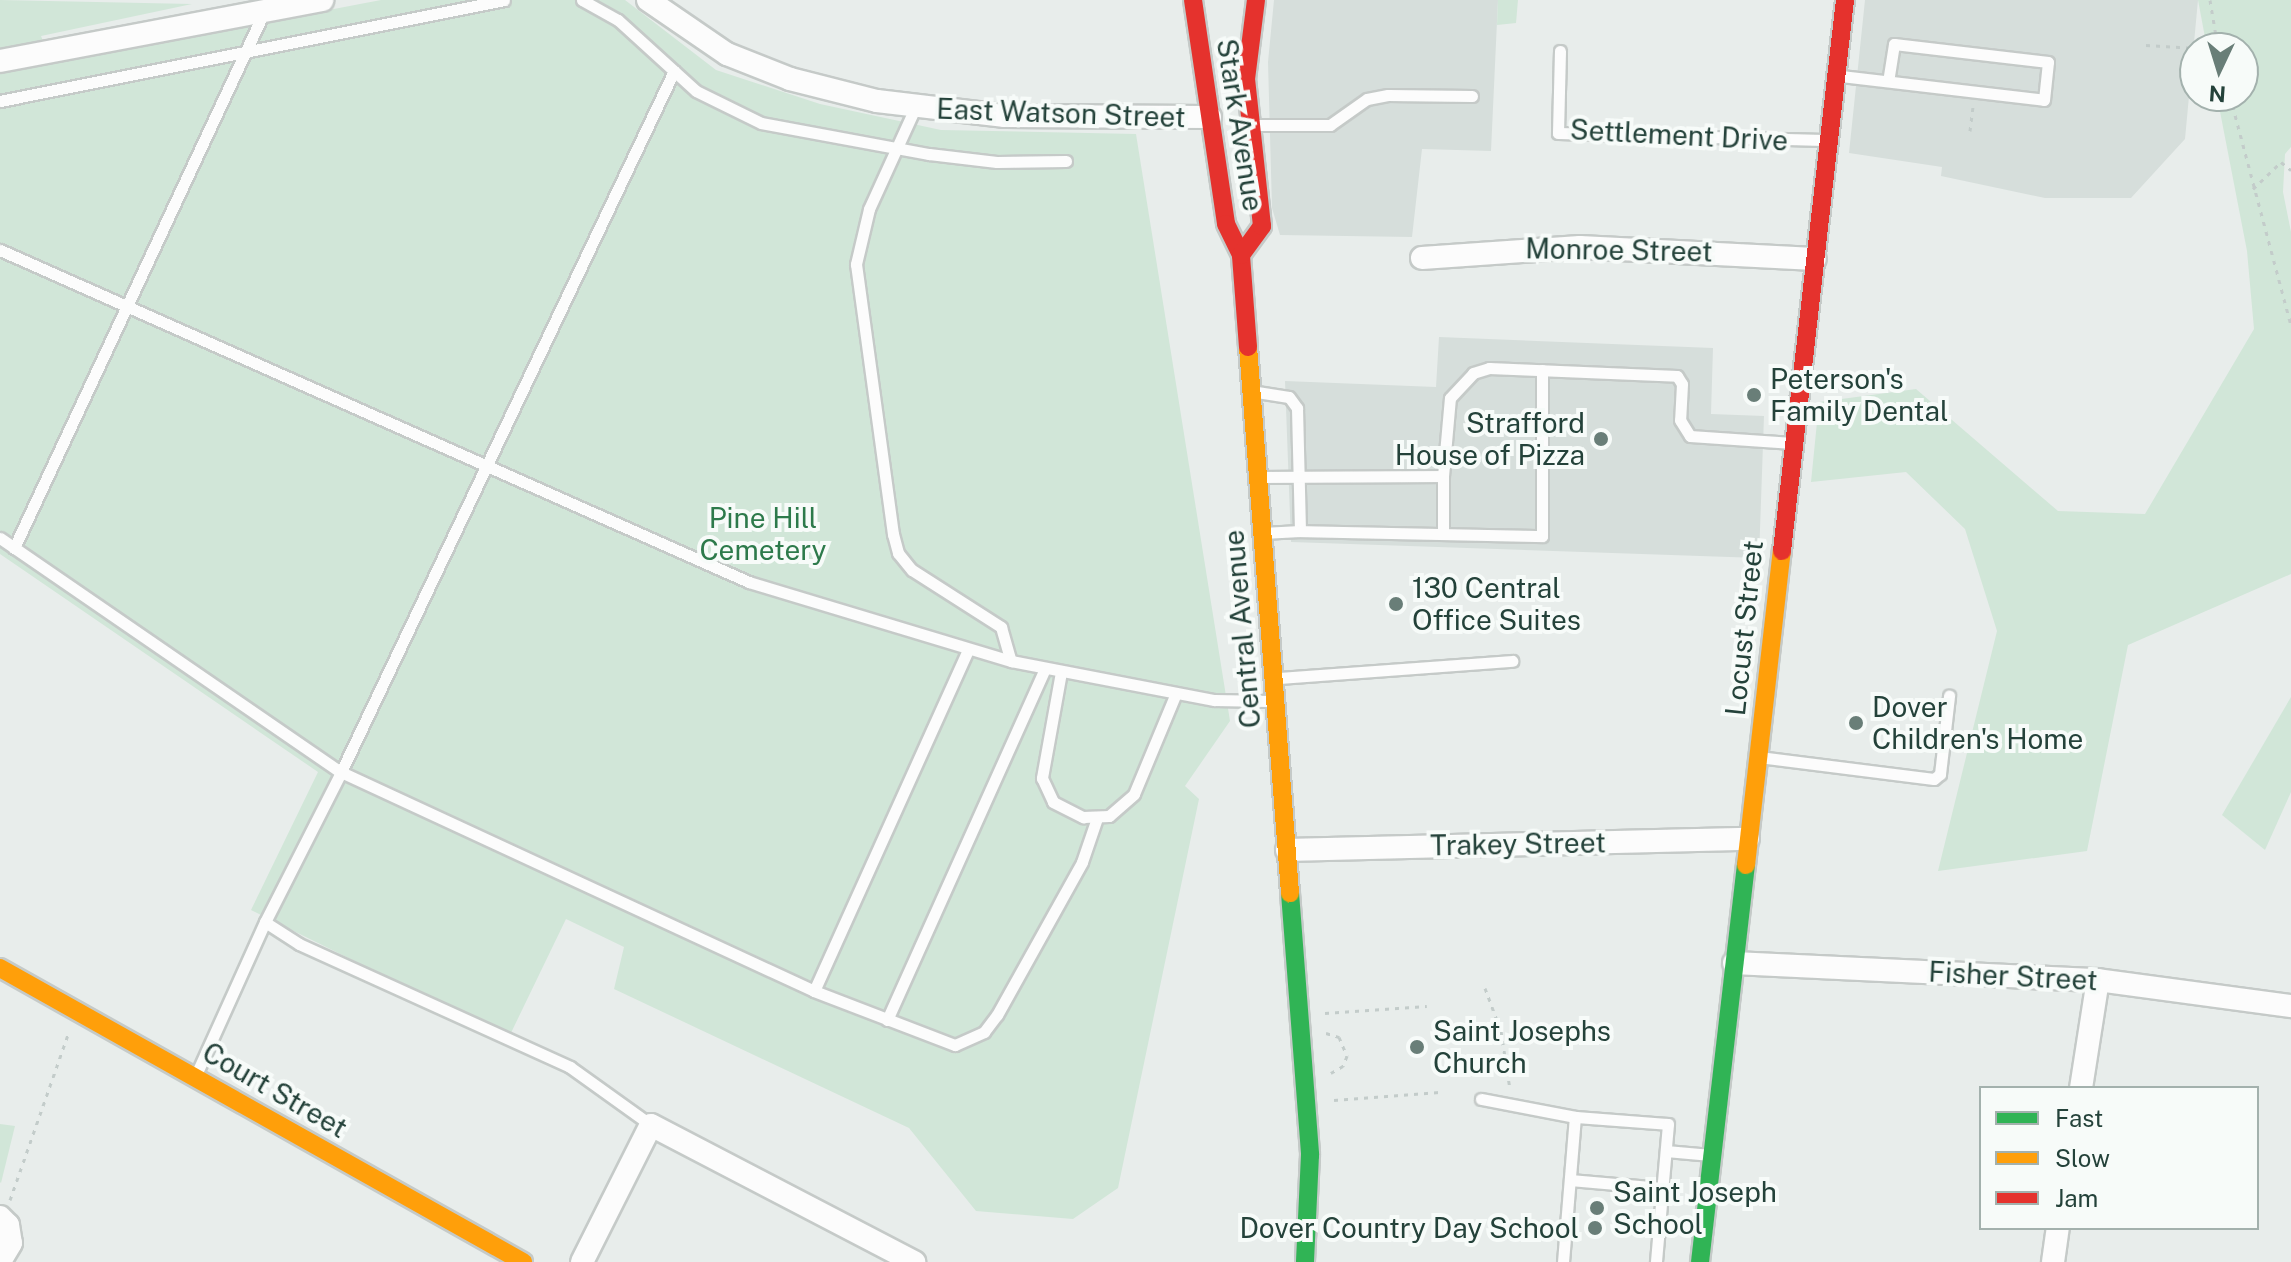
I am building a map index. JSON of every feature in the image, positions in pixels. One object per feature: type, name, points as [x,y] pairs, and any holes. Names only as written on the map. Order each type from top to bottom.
[{"type":"street","points":[[0,61],[322,0]]},
{"type":"street","name":"East Watson Street","points":[[648,0],[715,47],[762,70],[915,108],[1005,116],[1210,117]]},
{"type":"street","name":"Stark Avenue","points":[[1193,0],[1226,224],[1241,255]]},
{"type":"street","points":[[1241,255],[1262,226],[1246,79],[1256,0]]},
{"type":"street","name":"Locust Street","points":[[1700,1262],[1845,0]]},
{"type":"street","points":[[1210,117],[1253,125]]},
{"type":"street","name":"Monroe Street","points":[[1422,258],[1554,247],[1815,259]]},
{"type":"street","name":"Central Avenue","points":[[1241,255],[1310,1155],[1305,1262]]},
{"type":"street","name":"Trakey Street","points":[[1287,850],[1748,839]]},
{"type":"street","name":"Fisher Street","points":[[1734,963],[2098,980],[2291,1006]]},
{"type":"street","name":"Court Street","points":[[0,968],[523,1262]]},
{"type":"street","points":[[2081,1086],[2098,980]]},
{"type":"street","points":[[582,1262],[651,1125],[914,1262]]},
{"type":"street","points":[[0,1217],[8,1225],[11,1243],[0,1261]]},
{"type":"street","points":[[2053,1262],[2058,1230]]},
{"type":"lane","points":[[0,101],[504,0]]},
{"type":"lane","points":[[582,0],[618,20],[674,71],[723,107],[761,123],[897,148],[997,162],[1066,161]]},
{"type":"lane","points":[[14,548],[265,11]]},
{"type":"lane","points":[[1836,75],[2044,100],[2048,62],[1894,44],[1888,81]]},
{"type":"lane","name":"Settlement Drive","points":[[1560,51],[1558,133],[1829,140]]},
{"type":"lane","points":[[195,1077],[265,922],[341,772],[674,71]]},
{"type":"lane","points":[[1253,125],[1330,125],[1367,99],[1388,95],[1472,96]]},
{"type":"lane","points":[[915,108],[869,209],[856,264],[893,534],[898,553],[912,570],[1001,627],[1011,661]]},
{"type":"lane","points":[[0,250],[127,309],[749,582],[1011,661],[1235,702],[1276,701]]},
{"type":"lane","points":[[1443,534],[1445,422],[1458,384],[1489,368],[1677,376],[1682,384],[1680,420],[1690,436],[1794,443]]},
{"type":"lane","points":[[1262,533],[1300,531],[1542,536],[1542,370]]},
{"type":"lane","points":[[1250,391],[1289,397],[1297,408],[1300,531]]},
{"type":"lane","points":[[1257,476],[1443,476]]},
{"type":"lane","points":[[0,538],[341,772],[814,991],[955,1045],[984,1032],[1082,862],[1097,818]]},
{"type":"lane","points":[[814,991],[968,650]]},
{"type":"lane","points":[[1274,678],[1512,661]]},
{"type":"lane","points":[[887,1020],[1045,668]]},
{"type":"lane","points":[[1061,672],[1042,778],[1053,802],[1066,811],[1097,818],[1109,816],[1134,794],[1176,693]]},
{"type":"lane","points":[[1758,756],[1934,779],[1940,774],[1949,696]]},
{"type":"lane","points":[[265,922],[299,944],[570,1067],[651,1125]]},
{"type":"lane","points":[[1481,1099],[1511,1101],[1575,1117],[1668,1124],[1656,1262]]},
{"type":"lane","points":[[1563,1262],[1575,1117]]},
{"type":"lane","points":[[1666,1151],[1712,1155]]},
{"type":"lane","points":[[1570,1180],[1662,1188]]},
{"type":"path","points":[[2210,0],[2215,32]]},
{"type":"path","points":[[2146,45],[2179,47]]},
{"type":"path","points":[[1970,131],[1975,91]]},
{"type":"path","points":[[2234,112],[2291,326]]},
{"type":"path","points":[[2252,189],[2281,162],[2291,170]]},
{"type":"path","points":[[1485,988],[1501,1031],[1511,1101]]},
{"type":"path","points":[[1321,1013],[1427,1006]]},
{"type":"path","points":[[0,1217],[15,1193],[76,1010]]},
{"type":"path","points":[[1322,1033],[1339,1037],[1347,1056],[1343,1066],[1325,1074]]},
{"type":"path","points":[[1326,1100],[1440,1092]]},
{"type":"shaded area","points":[[1274,0],[1498,0],[1491,151],[1422,149],[1412,237],[1280,235],[1272,208],[1268,62]]},
{"type":"shaded area","points":[[1865,0],[2198,0],[2195,32],[2179,32],[2179,112],[2188,112],[2185,139],[2131,198],[2045,198],[1941,176],[1942,167],[1849,153]]},
{"type":"shaded area","points":[[1439,337],[1713,348],[1711,414],[1764,416],[1759,558],[1291,542],[1285,381],[1436,387]]},
{"type":"green space","name":"Pine Hill Cemetery","points":[[0,0],[192,4],[41,36],[52,63],[381,0],[625,0],[716,70],[820,104],[941,130],[1136,134],[1230,721],[1185,786],[1199,799],[1118,1188],[1073,1219],[976,1211],[909,1128],[614,989],[624,947],[566,919],[509,1037],[251,910],[318,772],[0,554]]},
{"type":"green space","points":[[1498,0],[1518,0],[1516,23],[1497,25]]},
{"type":"green space","points":[[2198,0],[2291,0],[2291,147],[2285,154],[2283,192],[2291,232],[2291,574],[2128,645],[2087,851],[1938,871],[1997,631],[1965,529],[1906,472],[1811,482],[1819,402],[1916,389],[2058,511],[2145,514],[2254,329],[2247,251],[2220,112],[2259,112],[2259,32],[2204,32]]},
{"type":"green space","points":[[2291,697],[2291,792],[2265,850],[2222,815]]},
{"type":"green space","points":[[0,1124],[15,1126],[1,1183],[0,1182]]},
{"type":"traffic: fast","points":[[1700,1262],[1746,865]]},
{"type":"traffic: fast","points":[[1290,893],[1310,1155],[1305,1262]]},
{"type":"traffic: slow","points":[[1248,347],[1290,893]]},
{"type":"traffic: slow","points":[[1746,865],[1782,551]]},
{"type":"traffic: slow","points":[[0,968],[523,1262]]},
{"type":"traffic: jam","points":[[1193,0],[1226,224],[1241,255]]},
{"type":"traffic: jam","points":[[1248,347],[1241,255],[1262,226],[1246,79],[1256,0]]},
{"type":"traffic: jam","points":[[1782,551],[1845,0]]},
{"type":"place","name":"Peterson's Family Dental","points":[[1754,395]]},
{"type":"place","name":"Strafford House of Pizza","points":[[1601,439]]},
{"type":"place","name":"130 Central Office Suites","points":[[1396,604]]},
{"type":"place","name":"Dover Children's Home","points":[[1856,723]]},
{"type":"place","name":"Saint Josephs Church","points":[[1417,1047]]},
{"type":"place","name":"Saint Joseph School","points":[[1597,1208]]},
{"type":"place","name":"Dover Country Day School","points":[[1595,1228]]}]
